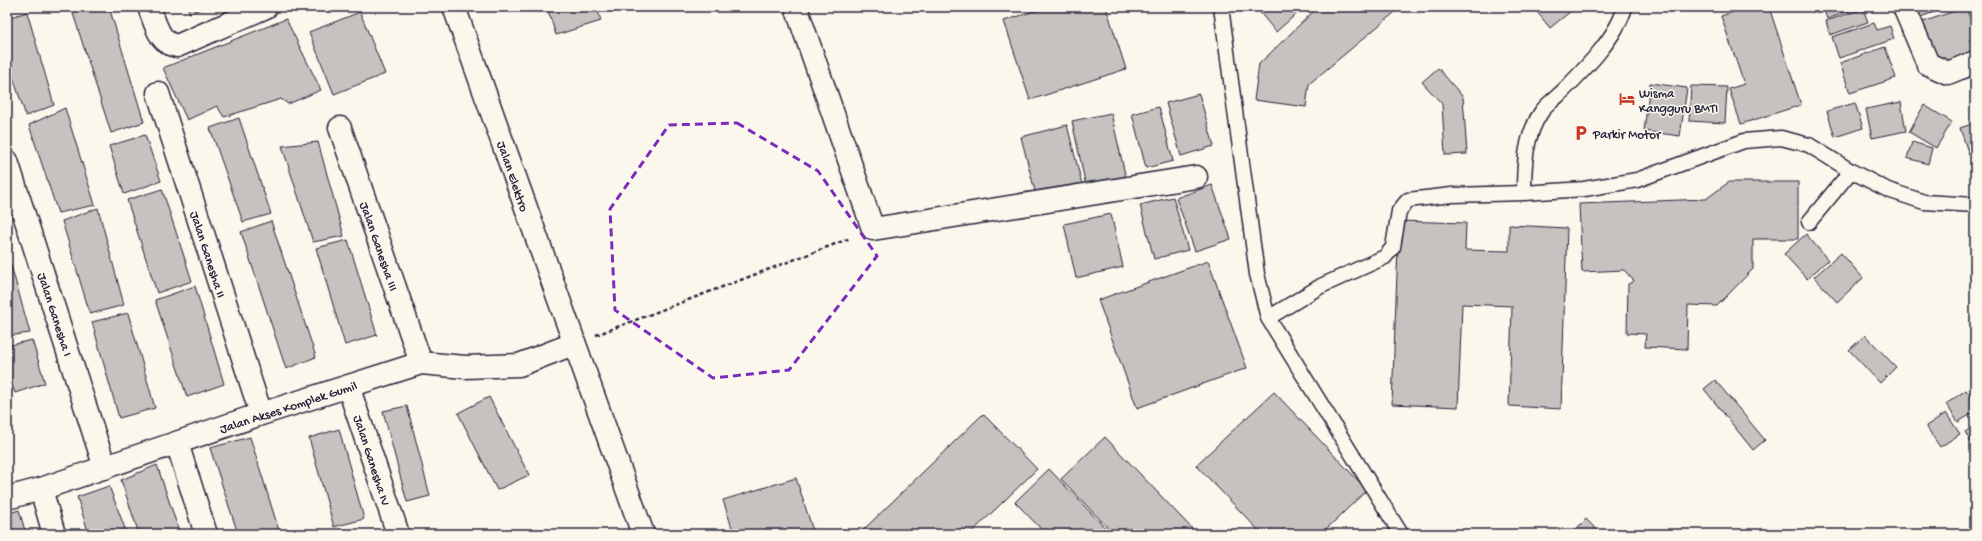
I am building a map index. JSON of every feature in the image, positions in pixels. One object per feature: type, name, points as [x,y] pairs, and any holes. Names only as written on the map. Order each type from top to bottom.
[{"type":"street","points":[[149,7],[161,36],[169,45],[177,46],[266,7]]},
{"type":"street","name":"Jalan Elektro","points":[[454,7],[583,340],[643,534]]},
{"type":"street","points":[[796,7],[873,229],[1196,177]]},
{"type":"street","points":[[1904,7],[1928,64],[1938,70],[1948,73],[1975,62]]},
{"type":"street","name":"Jalan Ganesha II","points":[[158,93],[261,414]]},
{"type":"street","name":"Jalan Ganesha III","points":[[340,128],[420,363]]},
{"type":"street","name":"Jalan Ganesha I","points":[[7,161],[105,468]]},
{"type":"street","name":"Jalan Akses Komplek Gumil","points":[[7,498],[42,489],[261,414],[420,363],[465,367],[519,365],[583,340]]},
{"type":"street","name":"Jalan Ganesha IV","points":[[348,386],[398,534]]},
{"type":"street","points":[[177,443],[206,534]]},
{"type":"street","points":[[42,489],[54,534]]},
{"type":"lane","points":[[1221,7],[1257,274],[1268,318],[1401,534]]},
{"type":"lane","points":[[1524,193],[1524,163],[1531,133],[1542,111],[1563,91],[1614,34],[1626,7]]},
{"type":"lane","points":[[1268,318],[1321,286],[1386,257],[1393,247],[1399,211],[1408,200],[1452,195],[1524,193],[1584,189],[1637,180],[1744,141],[1781,138],[1809,145],[1851,171],[1888,190],[1924,202],[1975,205]]},
{"type":"lane","points":[[1809,222],[1851,171]]},
{"type":"path","points":[[583,340],[873,229]]},
{"type":"highlighted area","points":[[737,123],[818,171],[877,256],[789,370],[713,378],[615,310],[610,209],[669,125]]},
{"type":"building","points":[[71,7],[109,7],[144,122],[111,133]]},
{"type":"building","points":[[187,7],[205,7],[190,13]]},
{"type":"building","points":[[547,7],[597,7],[601,21],[556,35]]},
{"type":"building","points":[[1047,7],[1106,7],[1126,69],[1030,100],[1004,21]]},
{"type":"building","points":[[1261,7],[1304,7],[1276,32],[1258,10]]},
{"type":"building","points":[[1318,7],[1401,7],[1309,84],[1306,107],[1254,100],[1259,64]]},
{"type":"building","points":[[1533,7],[1576,7],[1550,28]]},
{"type":"building","points":[[1749,7],[1769,7],[1801,105],[1741,124],[1729,89],[1744,84],[1721,16]]},
{"type":"building","points":[[1823,7],[1858,7],[1858,8],[1827,19]]},
{"type":"building","points":[[1913,7],[1950,7],[1917,18]]},
{"type":"building","points":[[1966,7],[1975,33],[1975,52],[1939,65],[1923,22]]},
{"type":"building","points":[[1863,9],[1868,22],[1830,35],[1826,21]]},
{"type":"building","points":[[27,12],[54,105],[26,116],[7,60],[7,18]]},
{"type":"building","points":[[360,12],[385,74],[334,94],[309,32]]},
{"type":"building","points":[[286,19],[321,90],[288,104],[281,99],[224,117],[217,106],[187,120],[163,68]]},
{"type":"building","points":[[1874,23],[1877,30],[1890,26],[1894,39],[1839,58],[1832,37]]},
{"type":"building","points":[[1885,47],[1896,78],[1850,93],[1840,63]]},
{"type":"building","points":[[1438,68],[1463,97],[1467,154],[1445,155],[1442,104],[1422,82]]},
{"type":"building","points":[[1650,83],[1687,88],[1680,136],[1644,131]]},
{"type":"building","points":[[1691,86],[1727,87],[1725,123],[1689,121]]},
{"type":"building","points":[[1199,94],[1214,146],[1181,156],[1166,103]]},
{"type":"building","points":[[1901,102],[1906,131],[1872,138],[1866,109]]},
{"type":"building","points":[[1855,103],[1863,128],[1835,137],[1827,111]]},
{"type":"building","points":[[1924,105],[1952,122],[1936,148],[1909,132]]},
{"type":"building","points":[[1159,107],[1173,161],[1146,168],[1132,114]]},
{"type":"building","points":[[65,108],[95,205],[58,213],[29,125]]},
{"type":"building","points":[[1111,113],[1127,183],[1087,191],[1072,121]]},
{"type":"building","points":[[239,118],[271,214],[243,222],[210,128]]},
{"type":"building","points":[[1975,123],[1975,153],[1969,155],[1960,128]]},
{"type":"building","points":[[1067,125],[1083,188],[1037,199],[1021,137]]},
{"type":"building","points":[[145,135],[161,181],[124,194],[109,146]]},
{"type":"building","points":[[318,142],[344,236],[313,242],[282,146]]},
{"type":"building","points":[[1912,142],[1932,148],[1928,164],[1907,158]]},
{"type":"building","points":[[1729,182],[1798,182],[1798,239],[1753,239],[1753,269],[1717,306],[1688,305],[1687,349],[1645,347],[1646,334],[1627,333],[1628,284],[1634,281],[1624,270],[1582,272],[1579,204],[1706,199]]},
{"type":"building","points":[[1212,185],[1231,239],[1195,251],[1176,198]]},
{"type":"building","points":[[162,189],[192,281],[157,293],[127,200]]},
{"type":"building","points":[[1173,197],[1188,250],[1154,259],[1140,205]]},
{"type":"building","points":[[98,208],[124,305],[90,314],[62,221]]},
{"type":"building","points":[[1111,214],[1123,267],[1076,278],[1064,224]]},
{"type":"building","points":[[271,221],[316,357],[286,369],[241,232]]},
{"type":"building","points":[[1399,221],[1466,223],[1465,250],[1509,251],[1509,225],[1567,228],[1561,409],[1509,406],[1512,306],[1462,304],[1458,407],[1392,404]]},
{"type":"building","points":[[1806,234],[1828,260],[1807,279],[1784,254]]},
{"type":"building","points":[[348,240],[377,335],[345,345],[316,248]]},
{"type":"building","points":[[7,251],[30,333],[7,336]]},
{"type":"building","points":[[1841,253],[1863,278],[1837,302],[1814,277]]},
{"type":"building","points":[[1208,261],[1247,368],[1137,408],[1098,300]]},
{"type":"building","points":[[195,286],[224,384],[187,397],[155,300]]},
{"type":"building","points":[[128,313],[155,408],[119,418],[92,322]]},
{"type":"building","points":[[1865,335],[1896,367],[1880,383],[1849,350]]},
{"type":"building","points":[[32,340],[45,383],[15,393],[7,372],[7,346]]},
{"type":"building","points":[[1715,380],[1765,440],[1753,450],[1704,389]]},
{"type":"building","points":[[1966,390],[1975,403],[1975,412],[1958,422],[1946,404]]},
{"type":"building","points":[[1274,392],[1367,490],[1321,534],[1262,534],[1196,465]]},
{"type":"building","points":[[489,397],[529,475],[497,490],[458,413]]},
{"type":"building","points":[[407,406],[430,496],[407,502],[383,411]]},
{"type":"building","points":[[1946,413],[1960,434],[1940,447],[1926,426]]},
{"type":"building","points":[[983,414],[1037,469],[970,534],[859,534]]},
{"type":"building","points":[[1975,425],[1975,449],[1965,432]]},
{"type":"building","points":[[339,429],[364,519],[334,527],[309,438]]},
{"type":"building","points":[[250,437],[280,534],[238,534],[210,448]]},
{"type":"building","points":[[1105,437],[1197,534],[1114,534],[1061,479]]},
{"type":"building","points":[[157,465],[180,534],[139,534],[121,480]]},
{"type":"building","points":[[1049,469],[1111,534],[1046,534],[1015,502]]},
{"type":"building","points":[[796,478],[814,534],[734,534],[723,500]]},
{"type":"building","points":[[109,486],[127,534],[89,534],[77,497]]},
{"type":"building","points":[[19,510],[26,534],[7,534],[7,514]]},
{"type":"building","points":[[1586,519],[1601,534],[1571,534]]},
{"type":"place","name":"Wisma Kangguru BMTI","points":[[1627,99]]},
{"type":"place","name":"Parkir Motor","points":[[1581,133]]}]
